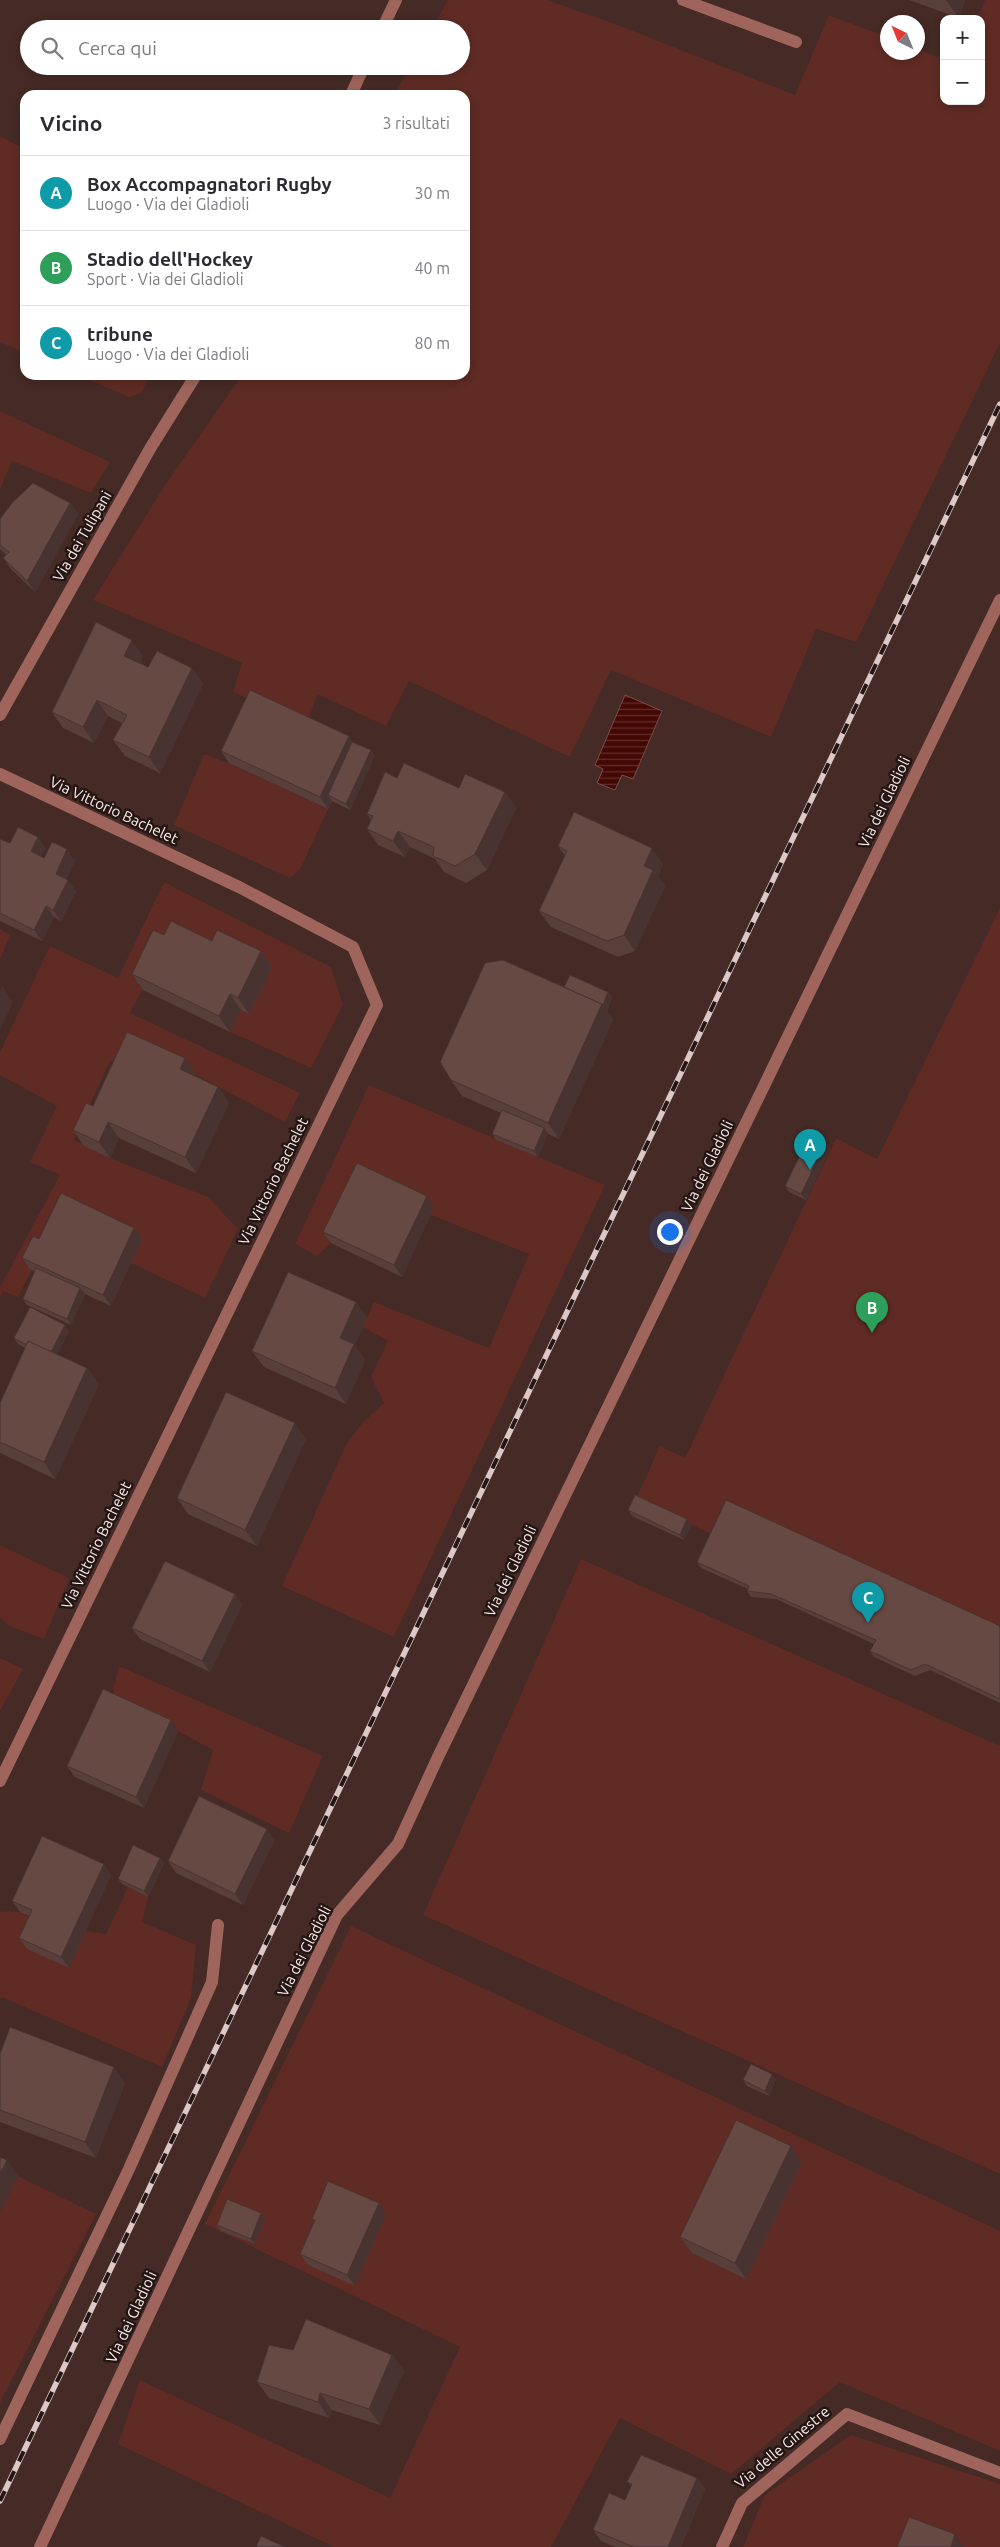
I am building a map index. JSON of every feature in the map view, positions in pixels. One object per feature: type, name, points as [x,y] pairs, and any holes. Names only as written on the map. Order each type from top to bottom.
[{"type":"street","points":[[386,20],[396,0]]},
{"type":"street","points":[[683,0],[796,42]]},
{"type":"street","points":[[353,90],[360,75]]},
{"type":"street","name":"Via dei Tulipani","points":[[0,715],[146,456],[193,380]]},
{"type":"street","name":"Via dei Gladioli","points":[[40,2547],[337,1915],[398,1844],[446,1739],[1000,600]]},
{"type":"street","name":"Via Vittorio Bachelet","points":[[0,774],[239,887],[353,947],[376,1005],[0,1781]]},
{"type":"street","points":[[0,2438],[129,2170],[212,1982],[218,1925]]},
{"type":"street","name":"Via delle Ginestre","points":[[722,2547],[742,2503],[847,2414],[1000,2474]]},
{"type":"shaded area","points":[[448,0],[547,0],[618,25],[795,95],[829,15],[880,34],[880,60],[925,60],[925,52],[940,57],[940,105],[985,105],[985,15],[979,15],[985,0],[1000,0],[1000,343],[856,642],[816,629],[771,737],[611,670],[570,757],[409,681],[386,726],[317,694],[307,724],[233,692],[242,663],[93,600],[165,485],[238,380],[470,380],[470,90],[397,90],[406,75],[470,75],[470,20],[437,20]]},
{"type":"shaded area","points":[[0,136],[20,146],[20,351],[0,342]]},
{"type":"shaded area","points":[[90,380],[148,380],[141,393],[129,397]]},
{"type":"shaded area","points":[[0,411],[110,462],[91,493],[12,461],[0,489]]},
{"type":"shaded area","points":[[625,695],[662,711],[633,779],[622,775],[615,790],[597,783],[603,769],[595,765]]},
{"type":"shaded area","points":[[204,754],[229,763],[328,809],[300,870],[290,878],[174,825]]},
{"type":"shaded area","points":[[164,882],[331,967],[343,1005],[311,1068],[230,1032],[165,947],[130,1013],[300,1093],[285,1122],[196,1075],[138,1048],[128,1070],[110,1061],[74,1140],[110,1158],[208,1197],[238,1229],[205,1298],[131,1263],[68,1200],[18,1297],[3,1291],[0,1297],[0,1287],[60,1175],[30,1162],[57,1106],[0,1075],[0,1052],[50,946],[118,978]]},
{"type":"shaded area","points":[[1000,908],[1000,1629],[973,1613],[731,1506],[716,1536],[636,1499],[660,1446],[685,1458],[836,1138],[877,1159]]},
{"type":"shaded area","points":[[0,929],[10,935],[1,958],[0,958]]},
{"type":"shaded area","points":[[369,1085],[605,1185],[394,1637],[282,1586],[347,1443],[364,1421],[384,1403],[371,1377],[388,1341],[363,1327],[374,1302],[489,1348],[529,1254],[431,1215],[365,1174],[331,1243],[317,1256],[295,1244]]},
{"type":"shaded area","points":[[0,1545],[69,1578],[44,1639],[9,1626],[0,1617]]},
{"type":"shaded area","points":[[581,1559],[1000,1746],[1000,2174],[423,1915]]},
{"type":"shaded area","points":[[0,1658],[23,1669],[0,1711]]},
{"type":"shaded area","points":[[119,1666],[323,1756],[289,1833],[201,1790],[213,1750],[178,1731],[111,1700]]},
{"type":"shaded area","points":[[128,1887],[148,1897],[142,1922],[196,1945],[191,1998],[162,2067],[4,1998],[0,1998],[0,1911],[20,1912],[39,1924],[106,1934]]},
{"type":"shaded area","points":[[351,1926],[1000,2231],[1000,2451],[840,2382],[731,2474],[620,2418],[551,2547],[334,2547],[118,2444],[140,2380],[390,2498],[460,2347],[205,2224]]},
{"type":"shaded area","points":[[18,2176],[96,2214],[0,2403],[0,2212]]},
{"type":"shaded area","points":[[851,2435],[1000,2484],[1000,2547],[743,2547],[765,2495]]},
{"type":"building","points":[[33,483],[70,503],[27,581],[3,558],[9,552],[0,545],[0,519],[12,503]]},
{"type":"building","points":[[96,622],[132,640],[124,656],[148,667],[157,651],[192,668],[149,757],[113,740],[127,715],[97,700],[83,727],[52,712]]},
{"type":"building","points":[[250,690],[349,736],[320,797],[221,751]]},
{"type":"building","points":[[352,742],[371,750],[346,804],[328,795]]},
{"type":"building","points":[[404,763],[459,788],[465,774],[505,792],[475,854],[455,866],[433,856],[434,847],[398,831],[393,841],[367,829],[373,816],[367,814],[385,772],[397,778]]},
{"type":"building","points":[[574,812],[652,848],[644,866],[653,870],[624,935],[607,941],[539,911],[567,851],[558,846]]},
{"type":"building","points":[[18,827],[38,837],[31,851],[44,858],[52,842],[67,849],[56,874],[68,880],[53,910],[46,906],[34,930],[0,913],[0,839],[10,843]]},
{"type":"building","points":[[171,921],[212,941],[217,930],[261,951],[238,998],[230,994],[219,1016],[132,974],[153,930],[164,935]]},
{"type":"building","points":[[503,960],[602,1004],[548,1123],[451,1080],[440,1062],[485,963]]},
{"type":"building","points":[[570,975],[608,992],[603,1005],[564,987]]},
{"type":"building","points":[[127,1032],[185,1058],[180,1069],[218,1087],[185,1157],[108,1122],[99,1142],[73,1130],[86,1103],[93,1106]]},
{"type":"building","points":[[502,1110],[544,1128],[534,1151],[492,1134]]},
{"type":"building","points":[[810,1135],[826,1142],[801,1194],[785,1186]]},
{"type":"building","points":[[357,1163],[427,1196],[394,1265],[323,1232]]},
{"type":"building","points":[[61,1193],[134,1228],[103,1295],[22,1258],[33,1236],[39,1239]]},
{"type":"building","points":[[36,1268],[80,1288],[67,1319],[23,1299]]},
{"type":"building","points":[[288,1272],[356,1302],[340,1338],[354,1344],[335,1388],[252,1351]]},
{"type":"building","points":[[30,1307],[65,1325],[51,1352],[28,1341],[27,1345],[14,1338]]},
{"type":"building","points":[[28,1341],[87,1368],[44,1462],[0,1442],[0,1403]]},
{"type":"building","points":[[226,1392],[295,1423],[245,1530],[177,1498]]},
{"type":"building","points":[[635,1495],[687,1519],[680,1535],[628,1510]]},
{"type":"building","points":[[726,1500],[1000,1626],[1000,1699],[925,1664],[911,1670],[870,1651],[876,1640],[771,1594],[747,1591],[749,1586],[697,1562]]},
{"type":"building","points":[[165,1561],[235,1594],[202,1661],[132,1628]]},
{"type":"building","points":[[103,1689],[171,1720],[136,1797],[67,1766]]},
{"type":"building","points":[[199,1796],[267,1829],[235,1894],[168,1861]]},
{"type":"building","points":[[42,1836],[104,1864],[61,1957],[19,1938],[32,1910],[12,1901]]},
{"type":"building","points":[[133,1845],[160,1858],[144,1891],[118,1879]]},
{"type":"building","points":[[10,2027],[114,2067],[85,2142],[0,2110],[0,2054]]},
{"type":"building","points":[[751,2064],[772,2074],[765,2091],[743,2080]]},
{"type":"building","points":[[736,2120],[791,2146],[735,2263],[680,2237]]},
{"type":"building","points":[[0,2157],[7,2160],[0,2174]]},
{"type":"building","points":[[328,2181],[379,2203],[347,2275],[300,2254],[315,2220],[312,2219]]},
{"type":"building","points":[[227,2199],[261,2213],[251,2239],[217,2225]]},
{"type":"building","points":[[306,2319],[392,2355],[369,2409],[320,2393],[318,2402],[257,2382],[269,2345],[293,2350]]},
{"type":"building","points":[[641,2455],[697,2478],[668,2547],[634,2547],[593,2530],[609,2493],[625,2500],[632,2484],[627,2482]]},
{"type":"building","points":[[909,2517],[955,2534],[951,2547],[897,2547]]},
{"type":"building","points":[[261,2536],[285,2547],[256,2547]]},
{"type":"railway","points":[[0,2501],[1000,404]]},
{"type":"place","name":"Box Accompagnatori Rugby","points":[[810,1170]]},
{"type":"place","name":"Stadio dell'Hockey","points":[[872,1333]]},
{"type":"place","name":"tribune","points":[[868,1623]]}]
